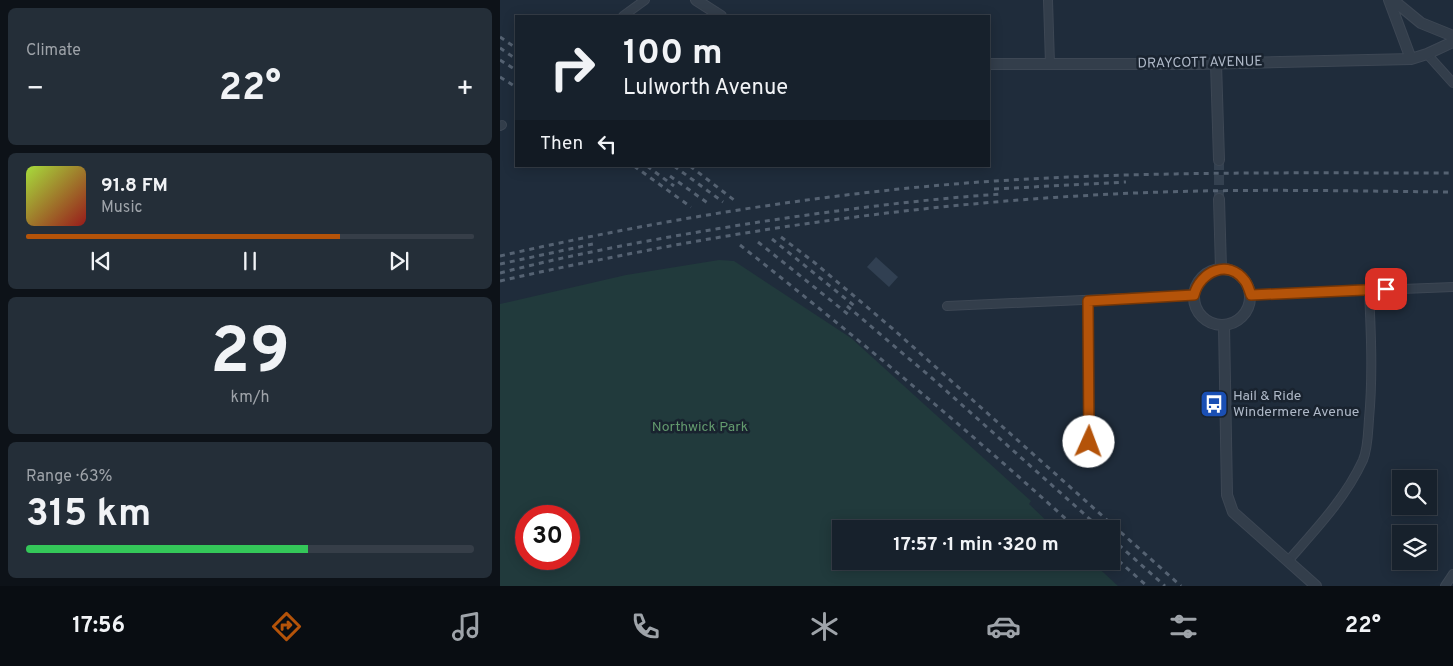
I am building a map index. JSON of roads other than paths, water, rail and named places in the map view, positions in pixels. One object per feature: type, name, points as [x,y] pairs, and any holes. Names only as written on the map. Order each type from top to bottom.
[{"type":"street","points":[[624,15],[645,0]]},
{"type":"street","points":[[696,0],[719,15]]},
{"type":"street","points":[[1048,0],[1050,64]]},
{"type":"street","points":[[1391,0],[1421,23],[1453,36]]},
{"type":"street","points":[[1391,0],[1411,59]]},
{"type":"street","name":"DRAYCOTT AVENUE","points":[[990,64],[1216,64],[1411,59],[1453,42]]},
{"type":"street","points":[[1427,54],[1453,84]]},
{"type":"street","points":[[1216,64],[1219,160]]},
{"type":"street","points":[[1219,199],[1221,269]]},
{"type":"street","points":[[1221,269],[1231,270],[1240,275],[1246,282],[1251,295],[1250,305],[1245,314],[1238,321],[1224,326],[1205,320],[1198,312],[1194,295],[1201,279],[1208,273],[1221,269]]},
{"type":"street","points":[[1251,295],[1453,287]]},
{"type":"street","points":[[1288,561],[1330,514],[1347,490],[1364,458],[1372,384],[1369,290]]},
{"type":"street","points":[[947,306],[1194,295]]},
{"type":"street","points":[[1075,454],[1081,452],[1089,442],[1088,301]]},
{"type":"street","points":[[1224,326],[1227,495],[1233,512],[1316,586]]},
{"type":"street","points":[[1445,586],[1453,574]]},
{"type":"tunnel","points":[[1219,160],[1219,199]]},
{"type":"railway","points":[[500,37],[515,47]]},
{"type":"railway","points":[[500,48],[515,58]]},
{"type":"railway","points":[[500,60],[515,69]]},
{"type":"railway","points":[[500,77],[515,86]]},
{"type":"railway","points":[[635,167],[691,207]]},
{"type":"railway","points":[[648,167],[674,186]]},
{"type":"railway","points":[[675,167],[723,202]]},
{"type":"railway","points":[[691,167],[734,200]]},
{"type":"railway","points":[[500,256],[684,219],[808,200],[933,186],[1052,178],[1167,174],[1453,173]]},
{"type":"railway","points":[[670,176],[709,204]]},
{"type":"railway","points":[[994,189],[1126,182]]},
{"type":"railway","points":[[500,281],[606,258],[725,236],[947,206],[1059,197],[1157,192],[1284,190],[1453,192]]},
{"type":"railway","points":[[500,273],[629,245],[759,222],[881,205],[1003,194]]},
{"type":"railway","points":[[781,237],[893,329],[1181,586]]},
{"type":"railway","points":[[772,239],[857,308]]},
{"type":"railway","points":[[758,242],[849,315]]},
{"type":"railway","points":[[500,264],[593,244]]},
{"type":"railway","points":[[740,245],[911,384],[1067,520]]},
{"type":"railway","points":[[847,306],[933,379],[1091,520]]},
{"type":"railway","points":[[1120,546],[1165,586]]},
{"type":"railway","points":[[1120,562],[1147,586]]},
{"type":"place","name":"Hail & Ride Windermere Avenue","points":[[1214,404]]},
{"type":"park label","name":"Northwick Park","points":[[700,427]]}]
